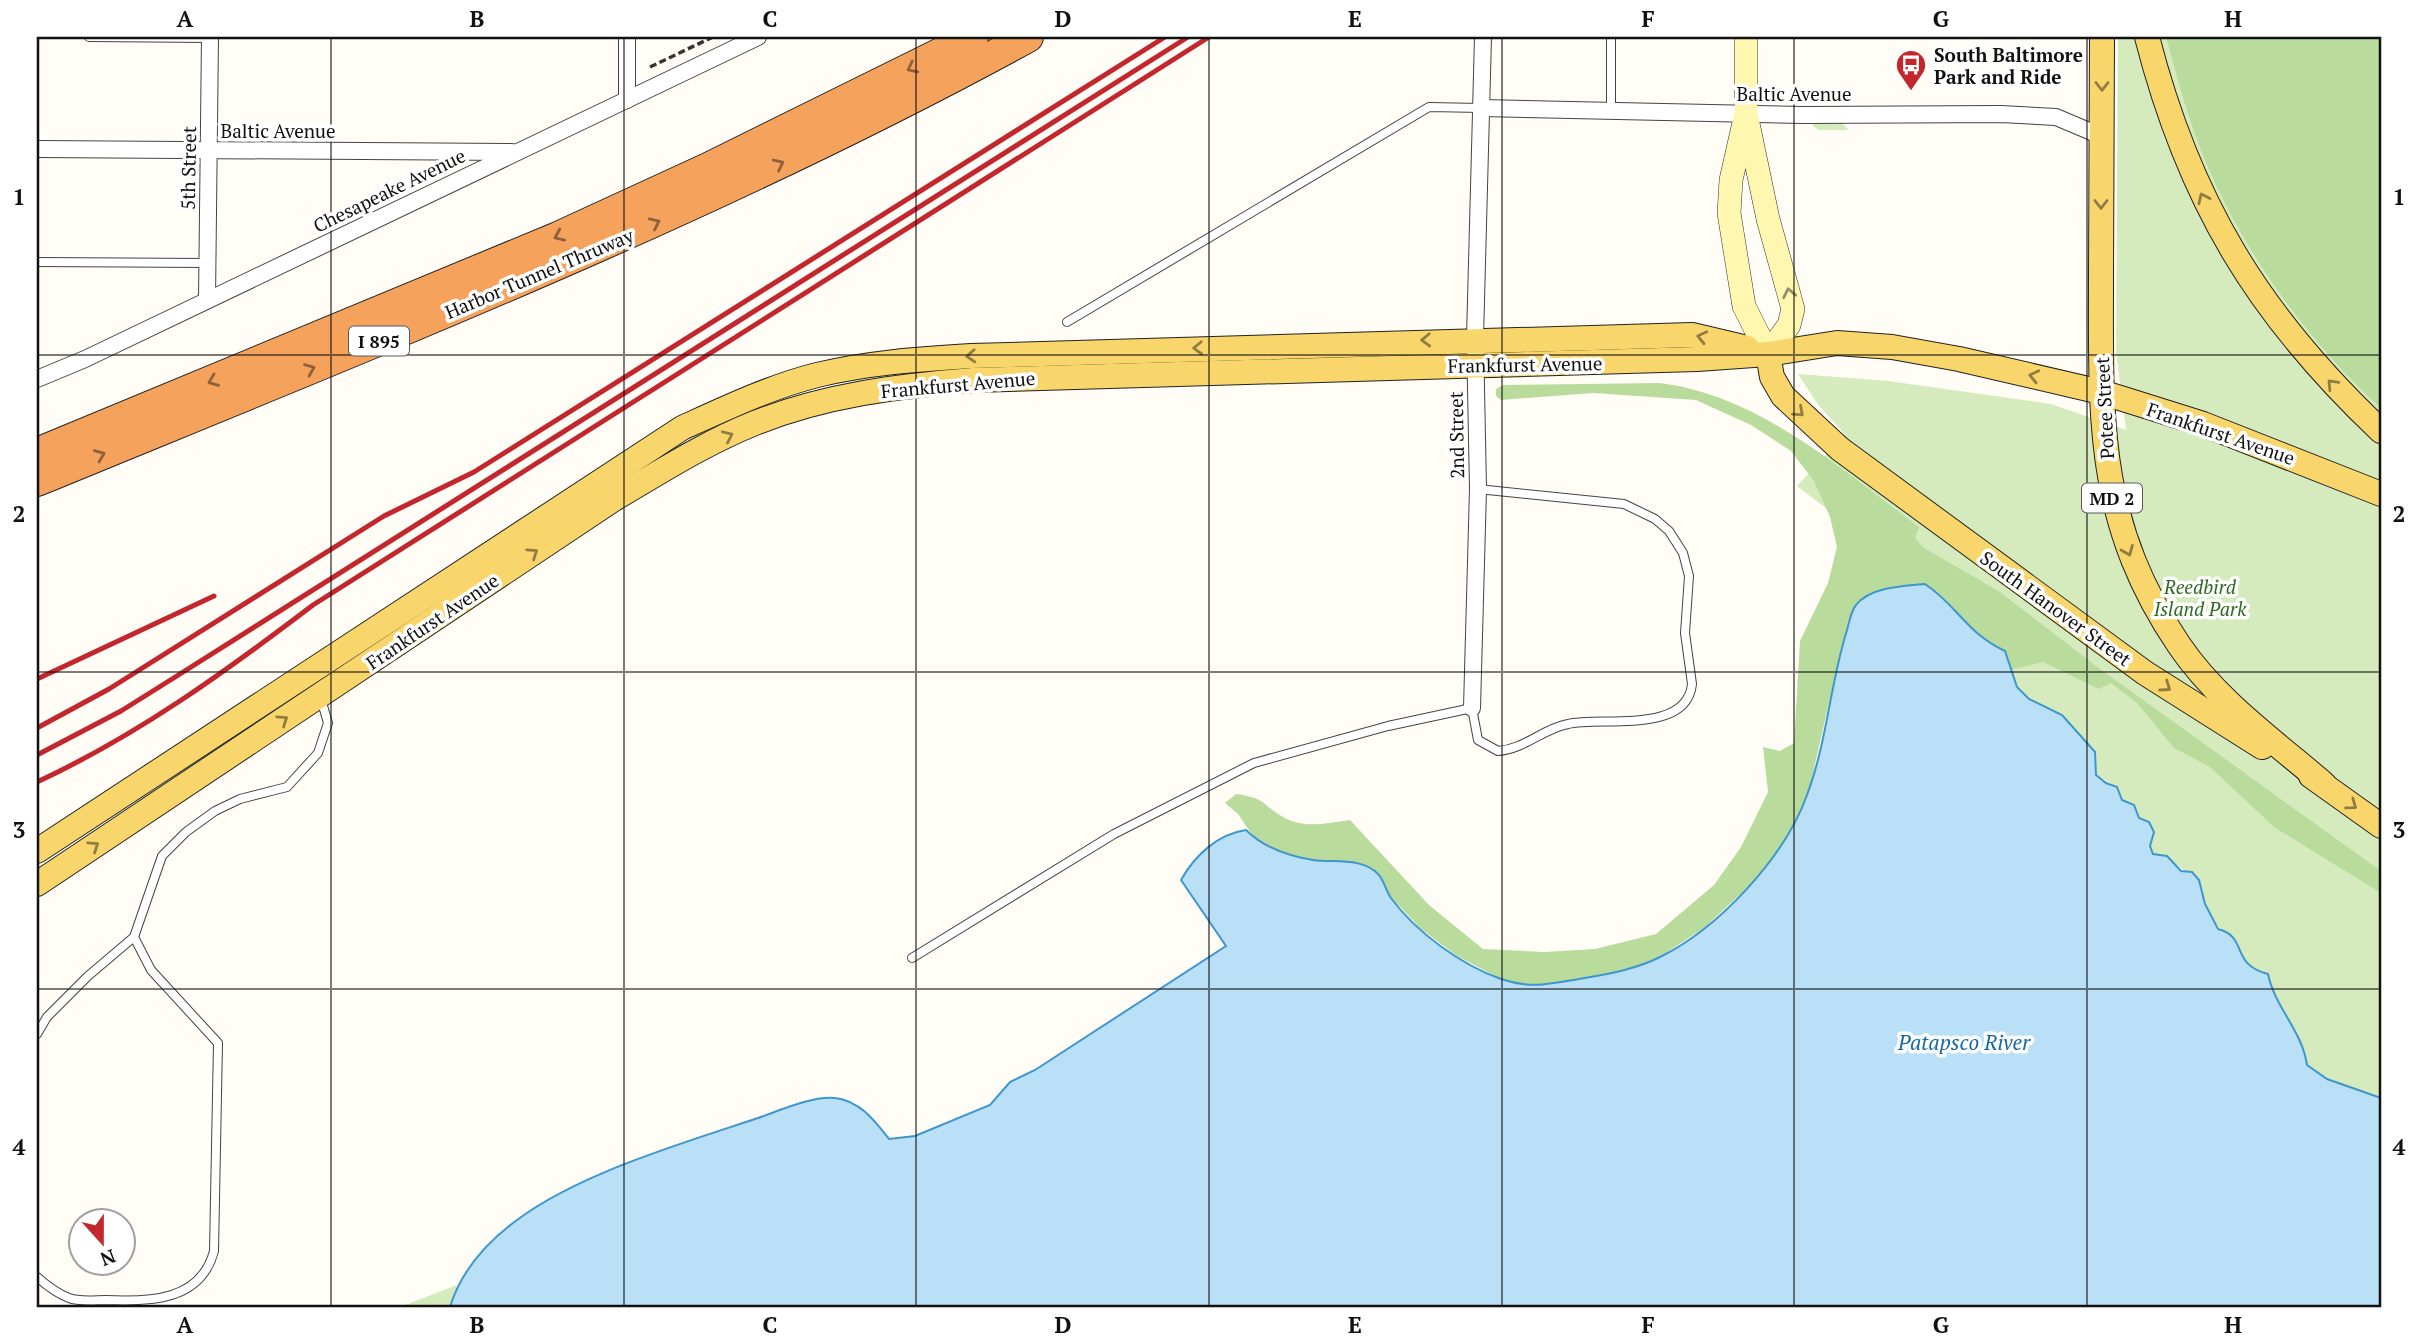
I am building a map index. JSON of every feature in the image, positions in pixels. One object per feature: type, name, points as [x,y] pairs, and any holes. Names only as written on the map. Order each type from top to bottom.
[{"type":"highway","name":"Harbor Tunnel Thruway","points":[[37,453],[558,237],[706,169],[973,37]]},
{"type":"highway","name":"Harbor Tunnel Thruway","points":[[37,481],[570,261],[857,127],[1028,37]]},
{"type":"main road","name":"South Hanover Street","points":[[1746,37],[1746,114],[1767,212],[1793,309],[1789,325],[1768,354]]},
{"type":"main road","name":"Potee Street","points":[[2102,37],[2101,392],[2112,500],[2125,546],[2148,596],[2180,647],[2205,679],[2324,784]]},
{"type":"main road","points":[[2147,37],[2161,93],[2180,147],[2237,261],[2303,353],[2381,431]]},
{"type":"main road","name":"South Hanover Street","points":[[1746,114],[1731,180],[1729,213],[1744,306],[1768,354],[1772,377],[1783,396],[1840,449],[2145,673],[2190,704],[2324,784],[2381,826]]},
{"type":"main road","points":[[1729,213],[1767,212]]},
{"type":"main road","name":"Frankfurst Avenue","points":[[37,851],[682,428],[747,398],[816,376],[894,361],[971,356],[1475,338],[1692,334],[1768,354]]},
{"type":"main road","name":"Frankfurst Avenue","points":[[37,884],[614,499],[693,452],[755,423],[820,401],[896,386],[973,380],[1684,360],[1768,354],[1837,343],[1892,347],[1959,359],[2101,392],[2203,424],[2381,494]]},
{"type":"main road","points":[[305,675],[319,696]]},
{"type":"street","name":"5th Street","points":[[207,300],[211,37]]},
{"type":"street","points":[[627,37],[627,100]]},
{"type":"street","name":"Chesapeake Avenue","points":[[37,379],[758,37]]},
{"type":"street","name":"2nd Street","points":[[1472,708],[1478,489],[1475,338],[1483,37]]},
{"type":"street","name":"Baltic Avenue","points":[[1482,108],[2056,117],[2101,136]]},
{"type":"street","name":"Baltic Avenue","points":[[37,149],[518,152]]},
{"type":"lane","points":[[89,37],[211,37]]},
{"type":"lane","points":[[1611,37],[1611,111]]},
{"type":"lane","points":[[1067,323],[1429,107],[1482,108]]},
{"type":"lane","points":[[37,262],[208,262]]},
{"type":"lane","points":[[912,958],[1114,834],[1254,763],[1388,726],[1472,708],[1478,740],[1498,751],[1510,751],[1569,723],[1611,723],[1661,717],[1678,709],[1691,693],[1692,684],[1685,633],[1689,576],[1683,553],[1670,531],[1655,519],[1623,504],[1478,489]]},
{"type":"lane","points":[[37,1034],[47,1017],[88,976],[134,937],[162,856],[178,840],[215,811],[240,799],[287,787],[318,753],[328,723],[319,696]]},
{"type":"lane","points":[[37,1277],[70,1299],[135,1301],[167,1298],[192,1285],[209,1270],[214,1251],[218,1043],[151,970],[134,937]]},
{"type":"path","points":[[650,67],[713,37]]},
{"type":"green space","name":"Reedbird Island Park","points":[[2118,37],[2381,37],[2381,1098],[2327,1079],[2307,1065],[2300,1041],[2276,998],[2268,974],[2246,963],[2236,940],[2215,922],[2207,908],[2199,880],[2171,861],[2153,854],[2150,846],[2154,832],[2139,818],[2134,805],[2122,800],[2117,787],[2096,775],[2095,752],[2062,715],[2029,699],[2017,687],[2011,670],[1925,584],[1797,486],[1845,434],[1819,406],[1798,374],[1888,381],[2051,404],[2126,430],[2116,352]]},
{"type":"green space","points":[[2166,37],[2381,37],[2381,408],[2329,356],[2304,326],[2240,231],[2201,149],[2184,102]]},
{"type":"green space","points":[[1813,122],[1841,122],[1849,130],[1819,130],[1813,126]]},
{"type":"green space","points":[[1660,383],[1697,391],[1732,403],[1766,419],[1829,459],[1919,527],[1915,538],[1924,548],[2000,592],[2100,669],[2381,871],[2381,893],[2274,827],[2210,767],[2174,748],[2137,703],[2111,683],[2099,689],[2043,662],[2011,670],[2005,651],[1970,630],[1956,615],[1887,589],[1869,594],[1855,606],[1842,645],[1808,795],[1786,842],[1748,887],[1704,928],[1661,956],[1622,972],[1530,987],[1499,978],[1457,956],[1420,928],[1391,897],[1379,874],[1341,861],[1315,860],[1282,853],[1255,839],[1238,814],[1225,803],[1236,794],[1260,800],[1285,818],[1301,823],[1350,820],[1429,905],[1483,949],[1544,952],[1595,949],[1656,934],[1714,885],[1741,847],[1768,792],[1763,747],[1780,751],[1794,743],[1800,641],[1828,583],[1837,547],[1830,517],[1814,481],[1791,451],[1751,425],[1696,400],[1593,393],[1501,400],[1496,396],[1496,389],[1503,385]]},
{"type":"green space","points":[[457,1285],[450,1307],[400,1307]]},
{"type":"water","name":"Patapsco River","points":[[1925,584],[1981,636],[2005,651],[2017,687],[2029,699],[2062,715],[2095,752],[2096,775],[2117,787],[2122,800],[2134,805],[2139,818],[2149,822],[2154,832],[2150,846],[2153,854],[2167,856],[2181,871],[2192,872],[2199,880],[2205,904],[2218,929],[2233,938],[2248,964],[2268,974],[2276,998],[2300,1041],[2307,1065],[2327,1079],[2381,1098],[2381,1307],[450,1307],[461,1281],[476,1258],[517,1220],[571,1188],[665,1149],[817,1099],[835,1098],[852,1103],[872,1118],[889,1139],[915,1136],[990,1105],[1010,1082],[1035,1070],[1226,946],[1181,880],[1193,862],[1208,847],[1236,832],[1246,830],[1269,846],[1295,856],[1364,865],[1380,876],[1401,911],[1426,935],[1470,965],[1511,982],[1540,985],[1568,981],[1620,971],[1660,957],[1705,928],[1727,909],[1766,866],[1797,819],[1814,775],[1841,650],[1856,605],[1878,591]]},
{"type":"railway","points":[[37,728],[109,689],[384,516],[474,472],[1165,37]]},
{"type":"railway","points":[[37,755],[121,711],[1188,37]]},
{"type":"railway","points":[[37,782],[146,723],[214,678],[313,605],[1209,37]]},
{"type":"railway","points":[[37,679],[214,596]]},
{"type":"place","name":"South Baltimore Park and Ride","points":[[1911,92]]}]
